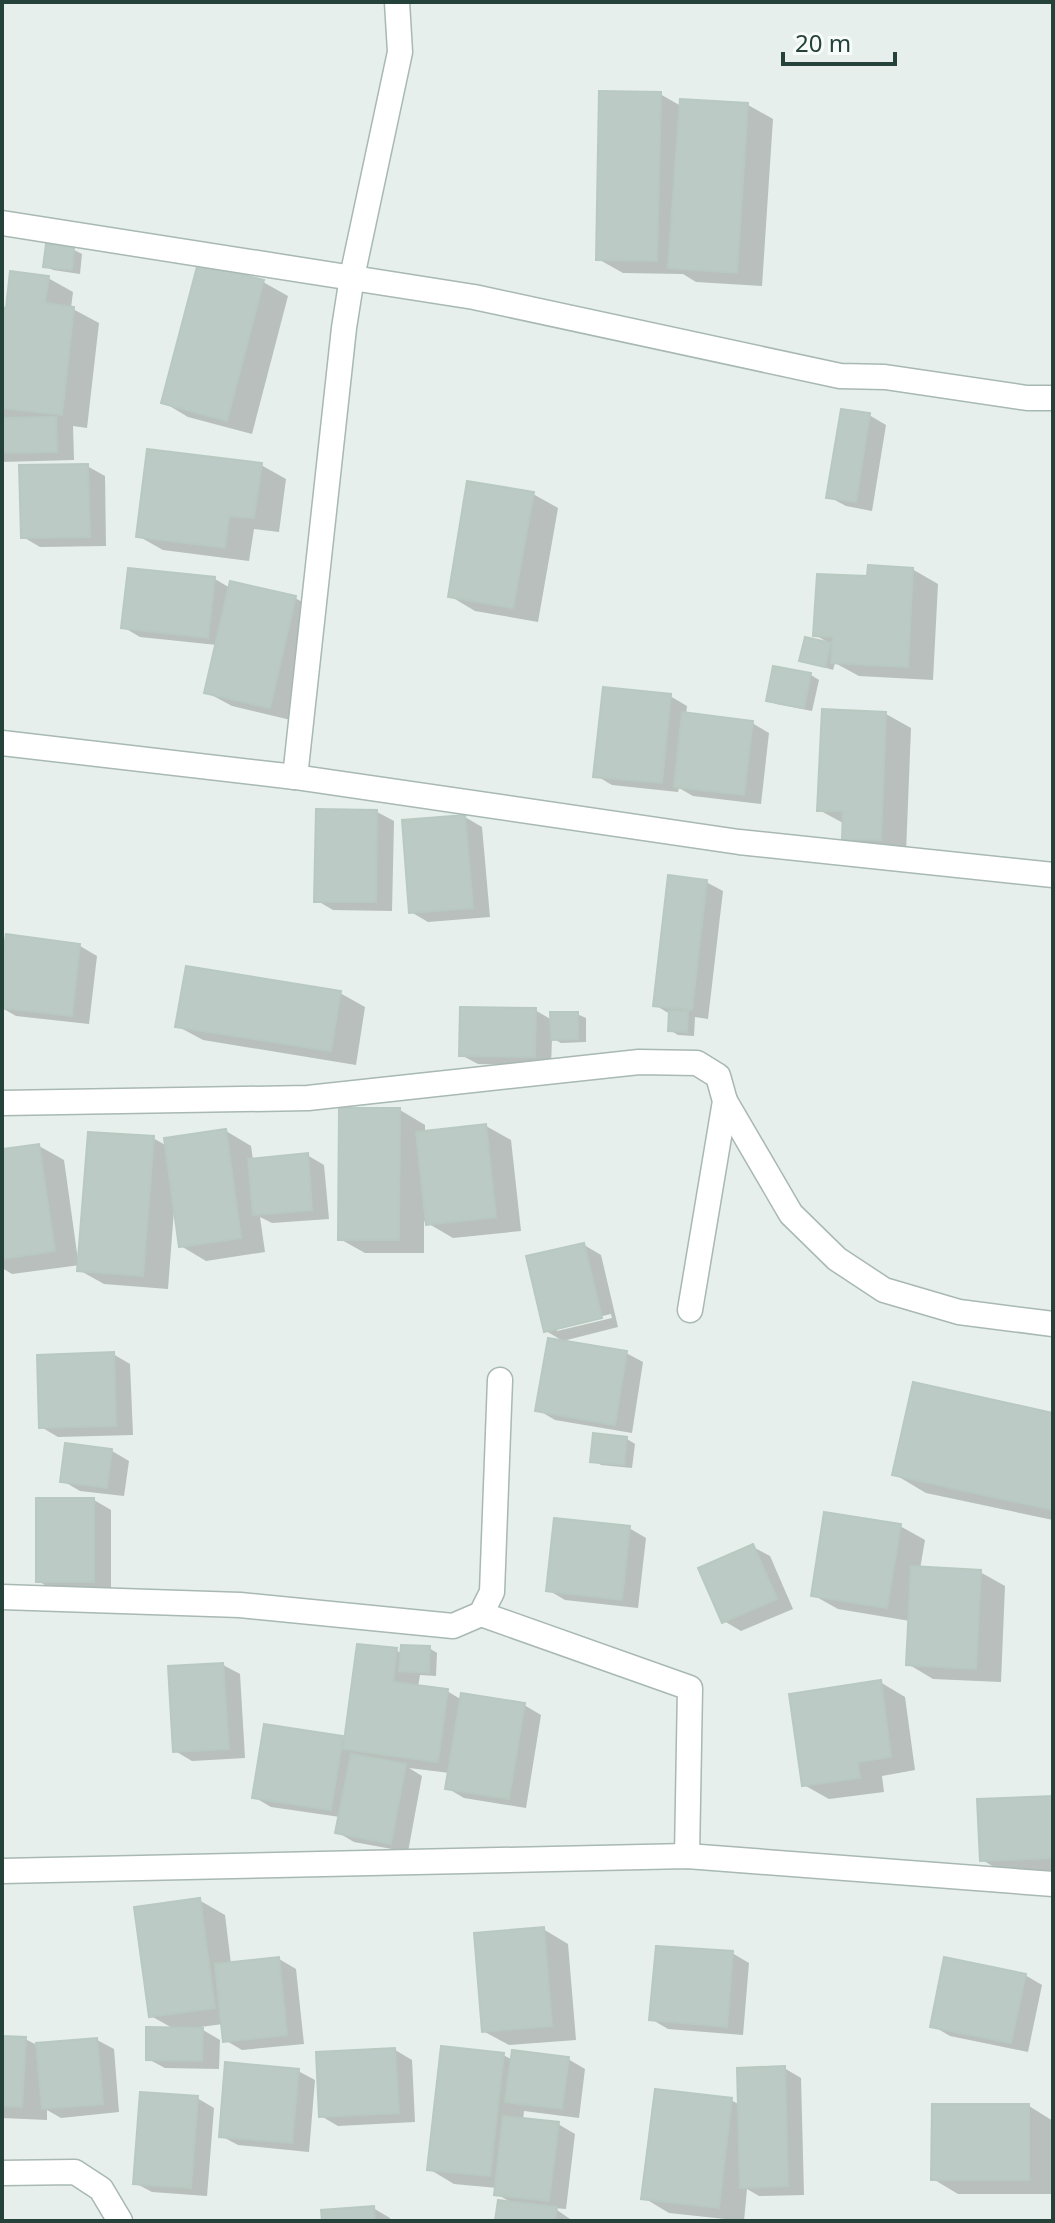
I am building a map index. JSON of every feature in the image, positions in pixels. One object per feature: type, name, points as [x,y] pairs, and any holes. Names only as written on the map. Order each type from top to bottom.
[{"type":"street","points":[[295,777],[352,277],[400,52],[397,2]]},
{"type":"street","points":[[2,223],[474,297],[840,376],[885,377],[1027,398],[1053,398]]},
{"type":"street","points":[[2,743],[295,777],[739,842],[1053,875]]},
{"type":"street","points":[[2,1103],[308,1098],[639,1062],[697,1063],[718,1076],[725,1101],[791,1214],[837,1259],[884,1290],[959,1312],[1053,1324]]},
{"type":"street","points":[[690,1310],[725,1101]]},
{"type":"street","points":[[2,1597],[240,1605],[453,1626],[481,1614],[492,1592],[500,1380]]},
{"type":"street","points":[[481,1614],[690,1688],[687,1856]]},
{"type":"street","points":[[2,1871],[687,1856],[1053,1884]]},
{"type":"street","points":[[2,2173],[75,2172],[101,2189],[120,2221]]},
{"type":"building","points":[[599,91],[661,92],[657,261],[596,260]]},
{"type":"building","points":[[680,99],[748,103],[737,273],[668,268]]},
{"type":"building","points":[[46,244],[74,248],[72,270],[43,267]]},
{"type":"building","points":[[198,263],[264,280],[227,421],[161,403]]},
{"type":"building","points":[[10,271],[49,276],[45,303],[74,307],[62,415],[2,408],[2,307],[6,308]]},
{"type":"building","points":[[841,409],[870,413],[856,502],[826,498]]},
{"type":"building","points":[[56,417],[57,452],[2,453],[2,418]]},
{"type":"building","points":[[147,449],[262,463],[254,518],[229,516],[225,548],[136,537]]},
{"type":"building","points":[[88,464],[90,537],[21,538],[19,465]]},
{"type":"building","points":[[467,481],[534,492],[513,608],[448,597]]},
{"type":"building","points":[[868,565],[913,568],[908,667],[831,663],[833,637],[813,636],[817,574],[867,576]]},
{"type":"building","points":[[128,568],[215,577],[208,638],[121,628]]},
{"type":"building","points":[[230,581],[296,596],[270,708],[204,693]]},
{"type":"building","points":[[805,637],[831,643],[825,667],[799,661]]},
{"type":"building","points":[[773,666],[811,673],[804,708],[766,701]]},
{"type":"building","points":[[603,687],[671,694],[662,783],[593,777]]},
{"type":"building","points":[[822,709],[886,712],[881,840],[842,839],[843,811],[817,811]]},
{"type":"building","points":[[682,712],[753,721],[744,795],[674,787]]},
{"type":"building","points":[[316,809],[377,810],[376,902],[314,902]]},
{"type":"building","points":[[465,815],[473,908],[409,913],[402,820]]},
{"type":"building","points":[[668,875],[707,880],[692,1010],[653,1006]]},
{"type":"building","points":[[6,934],[80,944],[72,1016],[2,1008],[2,963]]},
{"type":"building","points":[[186,966],[341,991],[331,1051],[175,1027]]},
{"type":"building","points":[[460,1007],[536,1008],[535,1057],[459,1056]]},
{"type":"building","points":[[669,1011],[688,1011],[687,1032],[668,1031]]},
{"type":"building","points":[[550,1012],[578,1012],[578,1039],[551,1040]]},
{"type":"building","points":[[339,1108],[400,1108],[399,1240],[338,1240]]},
{"type":"building","points":[[486,1124],[496,1217],[426,1225],[416,1132]]},
{"type":"building","points":[[226,1129],[241,1238],[179,1247],[164,1138]]},
{"type":"building","points":[[88,1132],[154,1136],[143,1276],[77,1271]]},
{"type":"building","points":[[39,1144],[55,1251],[2,1259],[2,1149]]},
{"type":"building","points":[[308,1153],[312,1210],[253,1215],[248,1159]]},
{"type":"building","points":[[584,1243],[602,1318],[544,1332],[526,1256]]},
{"type":"building","points":[[548,1338],[627,1351],[615,1425],[535,1411]]},
{"type":"building","points":[[114,1352],[116,1426],[39,1428],[37,1355]]},
{"type":"building","points":[[913,1382],[1053,1413],[1053,1510],[892,1475]]},
{"type":"building","points":[[593,1433],[627,1437],[624,1465],[590,1462]]},
{"type":"building","points":[[65,1443],[112,1449],[107,1488],[60,1482]]},
{"type":"building","points":[[36,1498],[94,1498],[94,1582],[36,1582]]},
{"type":"building","points":[[824,1512],[901,1524],[887,1608],[811,1596]]},
{"type":"building","points":[[554,1518],[630,1526],[622,1600],[546,1591]]},
{"type":"building","points":[[753,1544],[777,1599],[722,1623],[698,1568]]},
{"type":"building","points":[[911,1566],[981,1570],[976,1669],[906,1665]]},
{"type":"building","points":[[357,1644],[397,1648],[393,1682],[448,1689],[438,1762],[343,1749]]},
{"type":"building","points":[[401,1645],[430,1646],[429,1673],[399,1671]]},
{"type":"building","points":[[223,1663],[229,1749],[173,1752],[168,1666]]},
{"type":"building","points":[[881,1680],[891,1757],[858,1762],[860,1778],[802,1786],[789,1694]]},
{"type":"building","points":[[461,1693],[525,1703],[509,1799],[445,1789]]},
{"type":"building","points":[[264,1724],[343,1736],[331,1810],[252,1798]]},
{"type":"building","points":[[351,1754],[406,1764],[391,1844],[335,1833]]},
{"type":"building","points":[[1053,1796],[1053,1858],[980,1861],[977,1799]]},
{"type":"building","points":[[200,1898],[215,2008],[149,2017],[134,1907]]},
{"type":"building","points":[[544,1927],[552,2026],[482,2032],[474,1933]]},
{"type":"building","points":[[656,1946],[733,1951],[727,2027],[649,2020]]},
{"type":"building","points":[[279,1957],[287,2035],[223,2042],[215,1964]]},
{"type":"building","points":[[944,1957],[1026,1974],[1011,2043],[930,2027]]},
{"type":"building","points":[[146,2027],[203,2028],[202,2061],[146,2060]]},
{"type":"building","points":[[2,2036],[26,2037],[22,2107],[2,2106]]},
{"type":"building","points":[[97,2038],[103,2104],[42,2109],[36,2043]]},
{"type":"building","points":[[441,2046],[504,2053],[490,2176],[427,2170]]},
{"type":"building","points":[[395,2048],[399,2113],[319,2117],[316,2052]]},
{"type":"building","points":[[512,2050],[569,2057],[562,2109],[505,2102]]},
{"type":"building","points":[[225,2062],[299,2069],[292,2143],[219,2137]]},
{"type":"building","points":[[785,2066],[788,2186],[740,2188],[737,2068]]},
{"type":"building","points":[[655,2089],[732,2098],[719,2208],[641,2199]]},
{"type":"building","points":[[140,2092],[198,2096],[191,2188],[133,2184]]},
{"type":"building","points":[[932,2104],[1029,2104],[1029,2180],[931,2180]]},
{"type":"building","points":[[503,2116],[559,2122],[549,2201],[494,2195]]},
{"type":"building","points":[[498,2200],[557,2207],[555,2221],[495,2221]]},
{"type":"building","points":[[374,2206],[375,2221],[322,2221],[321,2210]]}]
